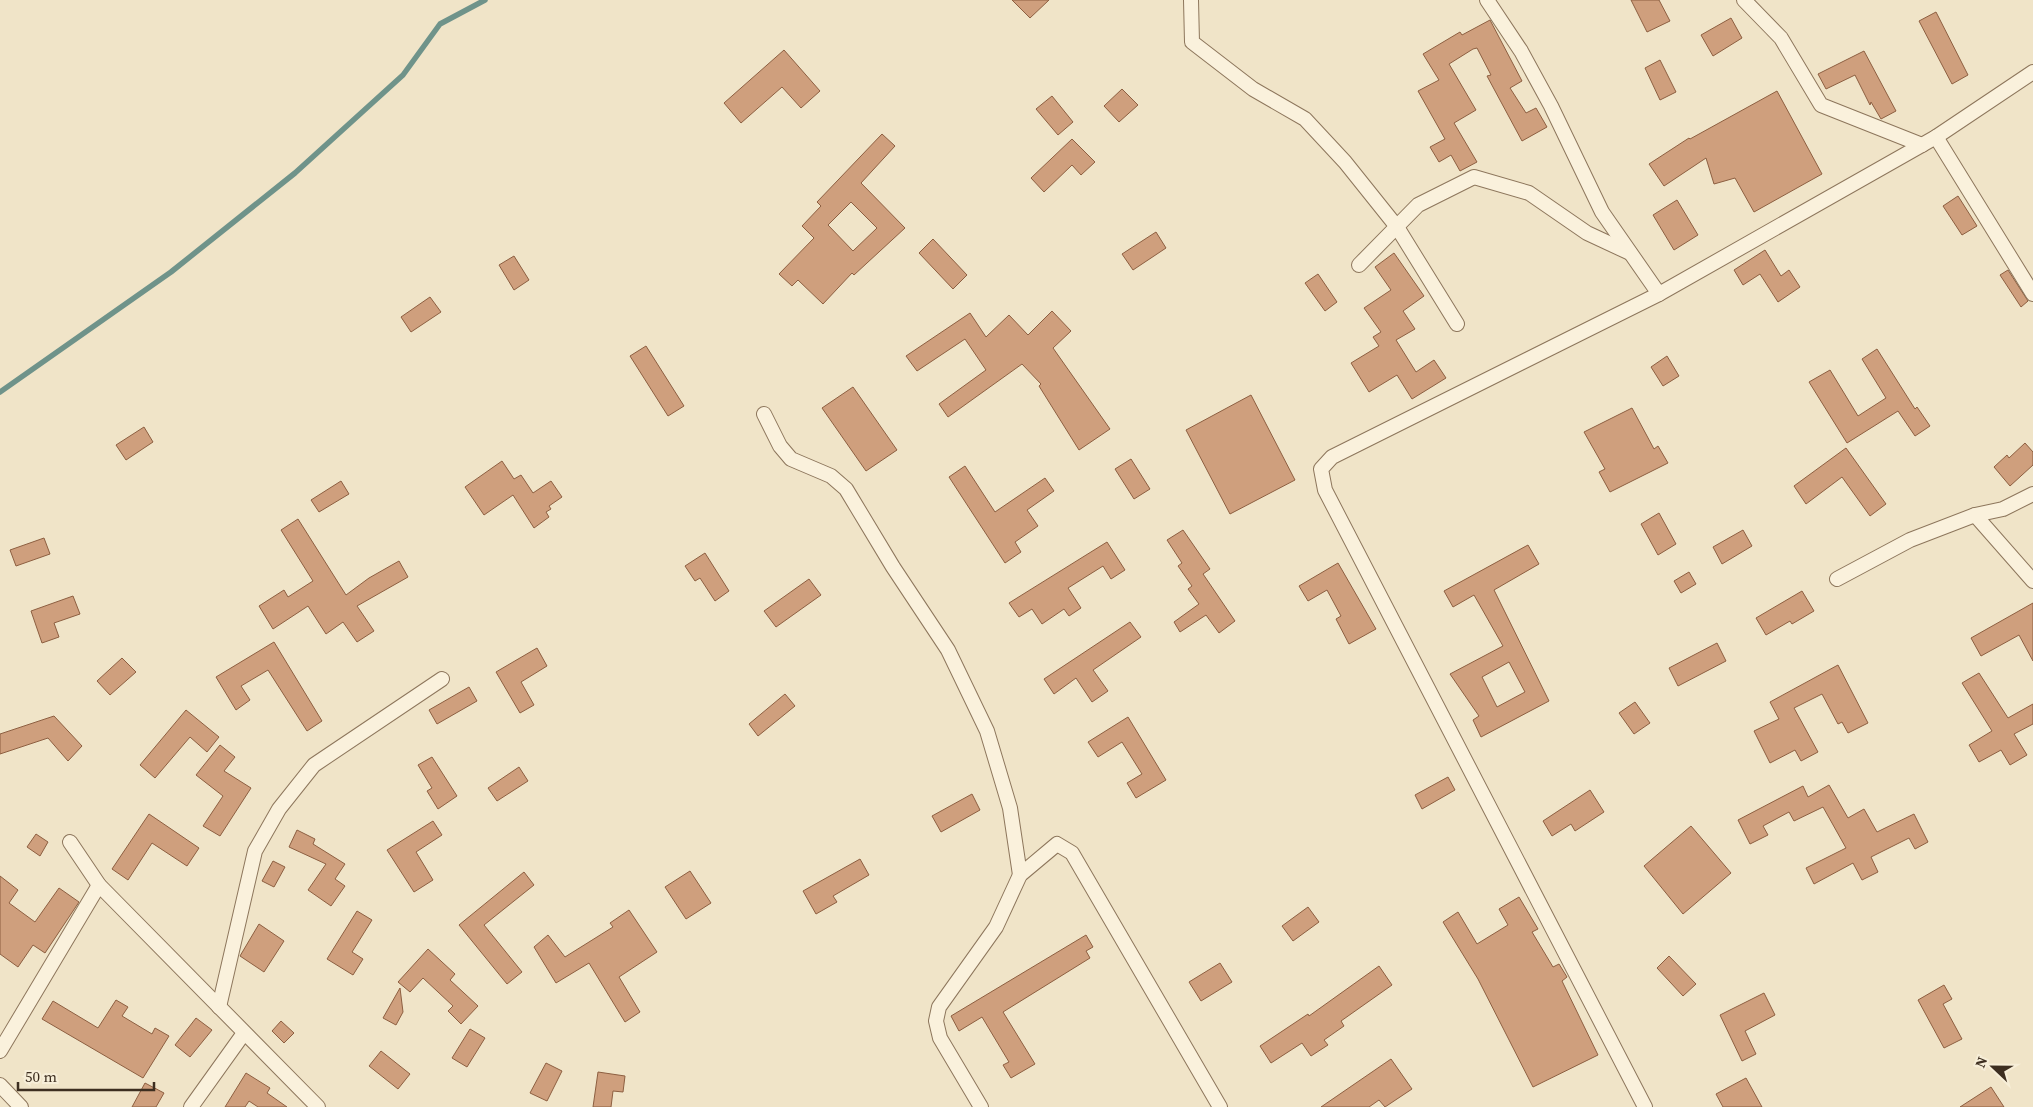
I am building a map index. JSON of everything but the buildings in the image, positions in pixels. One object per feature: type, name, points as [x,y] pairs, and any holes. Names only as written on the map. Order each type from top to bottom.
[{"type":"street","points":[[1191,0],[1192,42],[1253,89],[1305,119],[1345,162],[1397,227],[1457,324]]},
{"type":"street","points":[[1487,0],[1521,51],[1551,106],[1602,212],[1659,294]]},
{"type":"street","points":[[1744,0],[1781,38],[1821,105],[1922,145]]},
{"type":"street","points":[[1645,1107],[1333,508],[1325,490],[1321,469],[1332,457],[1659,294],[1936,137],[2033,72]]},
{"type":"street","points":[[1936,137],[2033,294]]},
{"type":"street","points":[[1359,266],[1418,205],[1474,178],[1529,193],[1587,233],[1630,253]]},
{"type":"street","points":[[764,414],[780,446],[791,458],[831,476],[846,489],[893,567],[948,650],[987,731],[1010,808],[1020,875]]},
{"type":"street","points":[[1837,579],[1910,540],[1975,515],[2003,509],[2033,494]]},
{"type":"street","points":[[1975,515],[2033,582]]},
{"type":"street","points":[[219,1007],[255,851],[279,809],[314,765],[442,678]]},
{"type":"street","points":[[70,842],[98,885],[318,1107]]},
{"type":"street","points":[[981,1107],[940,1038],[936,1021],[939,1007],[996,927],[1020,875],[1057,844],[1072,853],[1220,1107]]},
{"type":"street","points":[[0,1051],[98,885]]},
{"type":"street","points":[[191,1107],[244,1033]]},
{"type":"street","points":[[0,1085],[21,1107]]},
{"type":"waterway","points":[[0,392],[171,272],[295,173],[403,75],[440,24],[485,0]]}]
